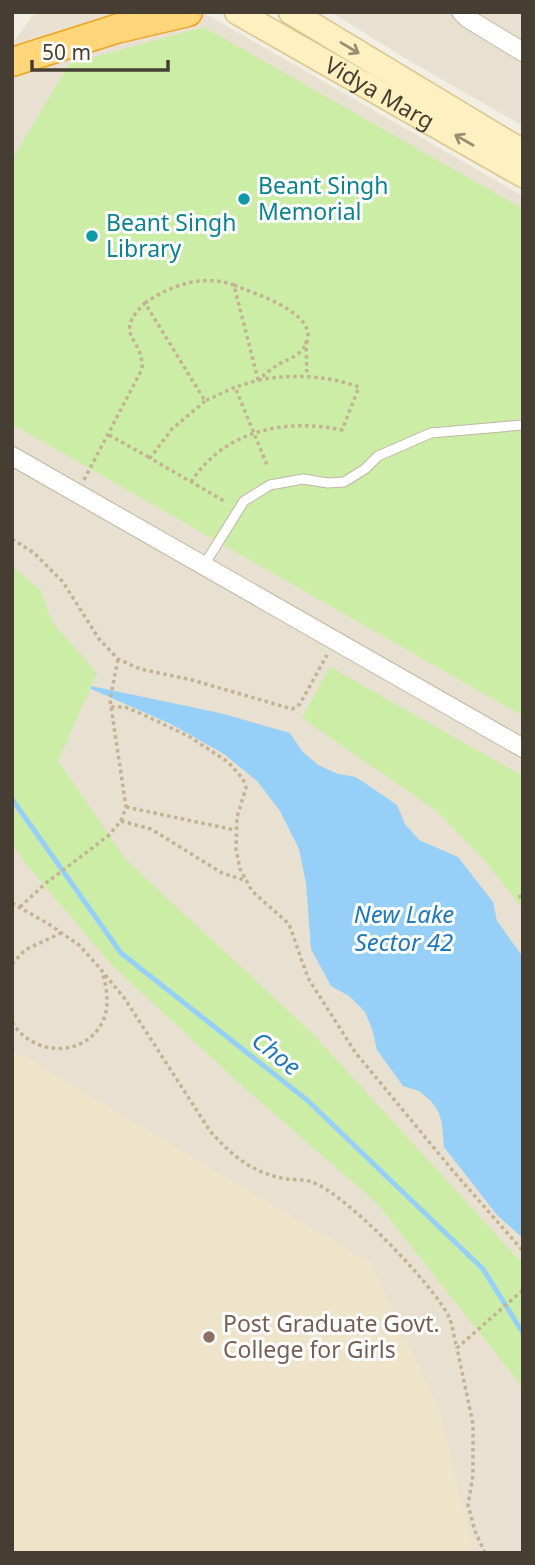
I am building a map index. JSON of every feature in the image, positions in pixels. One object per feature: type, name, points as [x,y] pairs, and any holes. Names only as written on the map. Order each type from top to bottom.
[{"type":"highway","points":[[12,62],[116,29],[188,12]]},
{"type":"main road","name":"Vidya Marg","points":[[237,12],[523,175]]},
{"type":"main road","name":"Vidya Marg","points":[[292,12],[523,152]]},
{"type":"street","points":[[461,12],[523,52]]},
{"type":"street","points":[[12,456],[523,748]]},
{"type":"lane","points":[[204,565],[244,501],[270,485],[303,479],[328,483],[344,482],[365,469],[378,456],[432,433],[523,425]]},
{"type":"path","points":[[77,492],[142,369],[141,355],[131,338],[129,327],[134,316],[145,303],[169,290],[208,279],[234,285],[302,318],[307,330],[307,376]]},
{"type":"path","points":[[234,285],[258,380]]},
{"type":"path","points":[[145,303],[205,401]]},
{"type":"path","points":[[258,380],[300,352],[306,339]]},
{"type":"path","points":[[150,458],[172,429],[205,401],[235,387],[283,376],[307,376],[359,387],[342,430],[295,425],[254,433],[218,452],[191,482]]},
{"type":"path","points":[[235,387],[267,465]]},
{"type":"path","points":[[109,435],[224,501]]},
{"type":"path","points":[[12,539],[34,553],[63,582],[99,639],[118,659],[140,669],[192,680],[292,709],[300,704],[334,641]]},
{"type":"path","points":[[20,907],[46,883],[108,836],[121,821],[126,807],[110,700],[118,659]]},
{"type":"path","points":[[111,707],[125,707],[142,713],[190,737],[228,762],[243,779],[246,788],[235,830],[240,869],[247,881],[261,899],[289,925],[308,978],[355,1052],[436,1152],[523,1251]]},
{"type":"path","points":[[126,807],[235,830]]},
{"type":"path","points":[[121,821],[150,829],[222,873],[247,881]]},
{"type":"path","points":[[519,895],[523,901]]},
{"type":"path","points":[[12,903],[79,946],[103,973],[125,999],[210,1132],[227,1150],[260,1173],[313,1182],[352,1209],[377,1231],[432,1290],[449,1317],[473,1424],[472,1475],[468,1505],[485,1553]]},
{"type":"path","points":[[12,964],[25,950],[61,933]]},
{"type":"path","points":[[12,1022],[27,1040],[43,1048],[62,1049],[77,1045],[93,1034],[102,1022],[108,1002],[103,973]]},
{"type":"path","points":[[457,1348],[523,1290]]},
{"type":"shaded area","points":[[43,12],[202,12],[523,196],[523,1553],[12,1553],[12,45],[32,16]]},
{"type":"shaded area","points":[[331,12],[523,12],[523,126],[403,57]]},
{"type":"shaded area","name":"Post Graduate Govt. College for Girls","points":[[12,1049],[371,1263],[440,1411],[474,1553],[12,1553]]},
{"type":"green space","points":[[204,27],[523,209],[523,716],[12,424],[12,160],[69,64]]},
{"type":"green space","points":[[12,566],[41,591],[52,622],[97,673],[58,761],[126,860],[313,1034],[523,1264],[523,1392],[518,1381],[377,1203],[238,1082],[111,964],[12,844]]},
{"type":"green space","points":[[330,667],[523,776],[523,909],[486,862],[437,811],[302,718]]},
{"type":"water","name":"New Lake Sector 42","points":[[91,686],[220,713],[290,733],[302,751],[318,765],[338,774],[356,777],[397,805],[405,824],[419,840],[458,857],[493,902],[497,921],[523,957],[523,1238],[497,1215],[444,1147],[438,1111],[419,1091],[403,1086],[377,1050],[365,1012],[349,996],[331,986],[311,949],[306,883],[299,849],[280,811],[258,782],[224,754],[171,724],[91,689]]},
{"type":"waterway","name":"Choe","points":[[12,799],[121,953],[307,1100],[483,1269],[523,1333]]},
{"type":"place","name":"Beant Singh Memorial","points":[[244,199]]},
{"type":"place","name":"Beant Singh Library","points":[[92,236]]},
{"type":"place","name":"Post Graduate Govt. College for Girls","points":[[209,1337]]}]
